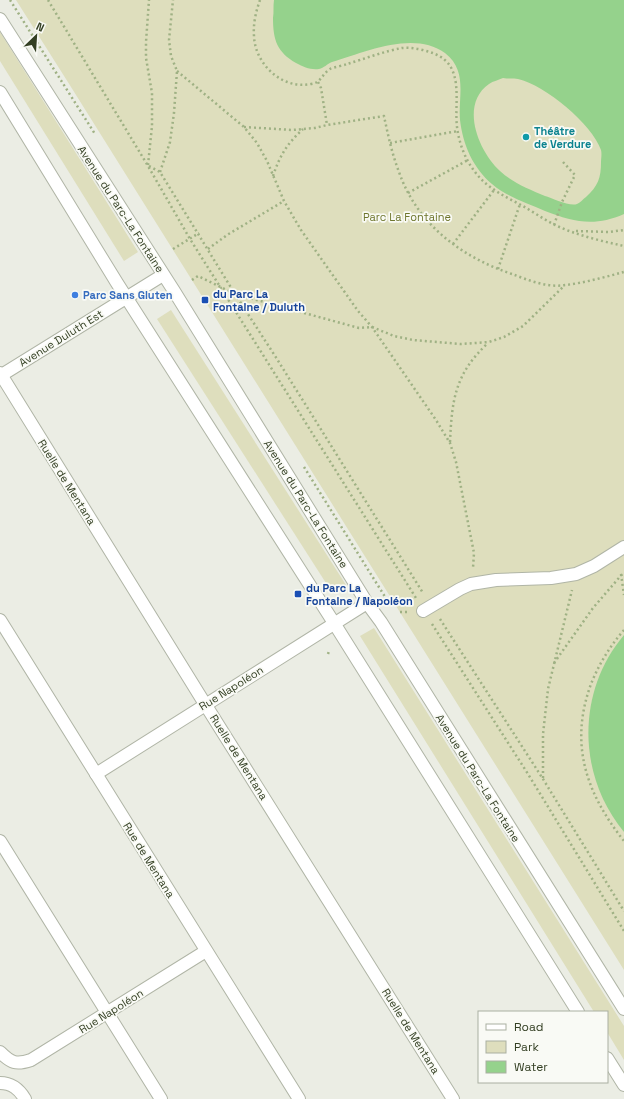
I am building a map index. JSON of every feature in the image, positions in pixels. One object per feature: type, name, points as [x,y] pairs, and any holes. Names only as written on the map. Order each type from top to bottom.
[{"type":"street","name":"Avenue du Parc-La Fontaine","points":[[0,19],[163,275],[367,603],[385,629],[624,1010]]},
{"type":"street","points":[[0,92],[126,298],[334,624],[577,1011]]},
{"type":"street","name":"Avenue Duluth Est","points":[[0,375],[163,275]]},
{"type":"street","name":"Ruelle de Mentana","points":[[0,375],[453,1099]]},
{"type":"street","points":[[428,609],[460,589],[471,584],[496,580],[551,578],[576,574],[594,566],[624,547]]},
{"type":"street","name":"Rue Napoléon","points":[[96,774],[367,603]]},
{"type":"street","name":"Rue de Mentana","points":[[0,620],[299,1099]]},
{"type":"street","points":[[0,841],[161,1099]]},
{"type":"street","name":"Rue Napoléon","points":[[0,1052],[13,1062],[22,1064],[31,1060],[206,951]]},
{"type":"street","points":[[608,1060],[624,1085]]},
{"type":"street","points":[[4,1083],[16,1087],[25,1099]]},
{"type":"path","points":[[48,0],[190,239],[238,315]]},
{"type":"path","points":[[148,166],[152,126],[152,93],[146,58],[149,0]]},
{"type":"path","points":[[160,172],[170,142],[174,113],[177,71],[171,56],[169,40],[173,0]]},
{"type":"path","points":[[260,0],[254,29],[254,37],[259,56],[264,65],[282,80],[293,84],[311,84],[318,82],[329,70],[403,48],[416,48],[436,55],[444,60],[454,75],[457,92],[456,118],[460,141],[475,172],[494,190],[554,224],[603,241],[624,246]]},
{"type":"path","points":[[177,71],[244,127],[256,143],[267,161],[284,201],[301,230],[358,311],[372,327],[450,443],[456,462],[474,553],[471,584]]},
{"type":"path","points":[[318,82],[321,88],[328,125]]},
{"type":"path","points":[[244,127],[279,130],[304,129],[384,116],[399,173],[408,193],[417,208],[429,223],[444,238],[453,244],[475,258],[498,269],[549,285],[564,286],[624,272]]},
{"type":"path","points":[[273,176],[283,151],[292,139],[304,129]]},
{"type":"path","points":[[390,143],[458,131]]},
{"type":"path","points":[[408,193],[468,160]]},
{"type":"path","points":[[554,224],[562,202],[575,175],[564,162]]},
{"type":"path","points":[[148,166],[160,172],[199,233],[235,294],[286,372],[428,609],[543,779],[624,911]]},
{"type":"path","points":[[453,244],[494,190]]},
{"type":"path","points":[[208,249],[284,201]]},
{"type":"path","points":[[498,269],[520,204]]},
{"type":"path","points":[[572,231],[609,232],[624,230]]},
{"type":"path","points":[[173,249],[199,233]]},
{"type":"path","points":[[192,280],[198,276],[235,294],[359,328],[372,327],[394,336],[413,340],[461,344],[489,342],[504,337],[523,326],[564,286]]},
{"type":"path","points":[[450,443],[451,414],[454,397],[459,382],[475,355],[489,342]]},
{"type":"path","points":[[553,665],[593,608],[623,573]]},
{"type":"path","points":[[623,573],[624,595]]},
{"type":"path","points":[[543,779],[544,715],[548,689],[576,574]]},
{"type":"path","points":[[624,630],[607,652],[593,680],[586,699],[582,718],[581,742],[584,766],[596,797],[611,824],[624,841]]},
{"type":"path","points":[[620,904],[624,907]]},
{"type":"green space","name":"Parc La Fontaine","points":[[16,0],[624,0],[624,970],[71,87]]},
{"type":"green space","points":[[0,32],[138,252],[124,261],[0,61]]},
{"type":"green space","points":[[171,310],[346,585],[333,594],[157,319]]},
{"type":"green space","points":[[374,628],[624,1026],[624,1060],[608,1034],[608,1011],[593,1011],[360,636]]},
{"type":"water","points":[[274,0],[624,0],[624,214],[603,221],[584,222],[555,215],[504,193],[485,178],[479,171],[466,147],[460,120],[459,76],[457,68],[445,53],[433,46],[419,43],[404,43],[389,45],[359,53],[332,62],[319,69],[307,68],[290,59],[280,50],[277,45],[273,26]],"holes":[[[503,78],[518,79],[529,83],[554,97],[578,118],[596,140],[601,150],[601,168],[598,181],[586,197],[578,203],[574,205],[561,202],[516,182],[500,171],[492,163],[485,152],[479,141],[475,128],[475,104],[480,93],[489,84]]]},
{"type":"water","points":[[624,635],[624,832],[609,810],[597,785],[591,760],[588,734],[591,707],[597,682],[608,657]]},
{"type":"place","name":"Théâtre de Verdure","points":[[526,137]]},
{"type":"place","name":"Parc Sans Gluten","points":[[75,295]]},
{"type":"place","name":"du Parc La Fontaine / Duluth","points":[[205,300]]},
{"type":"place","name":"du Parc La Fontaine / Napoléon","points":[[298,594]]}]
